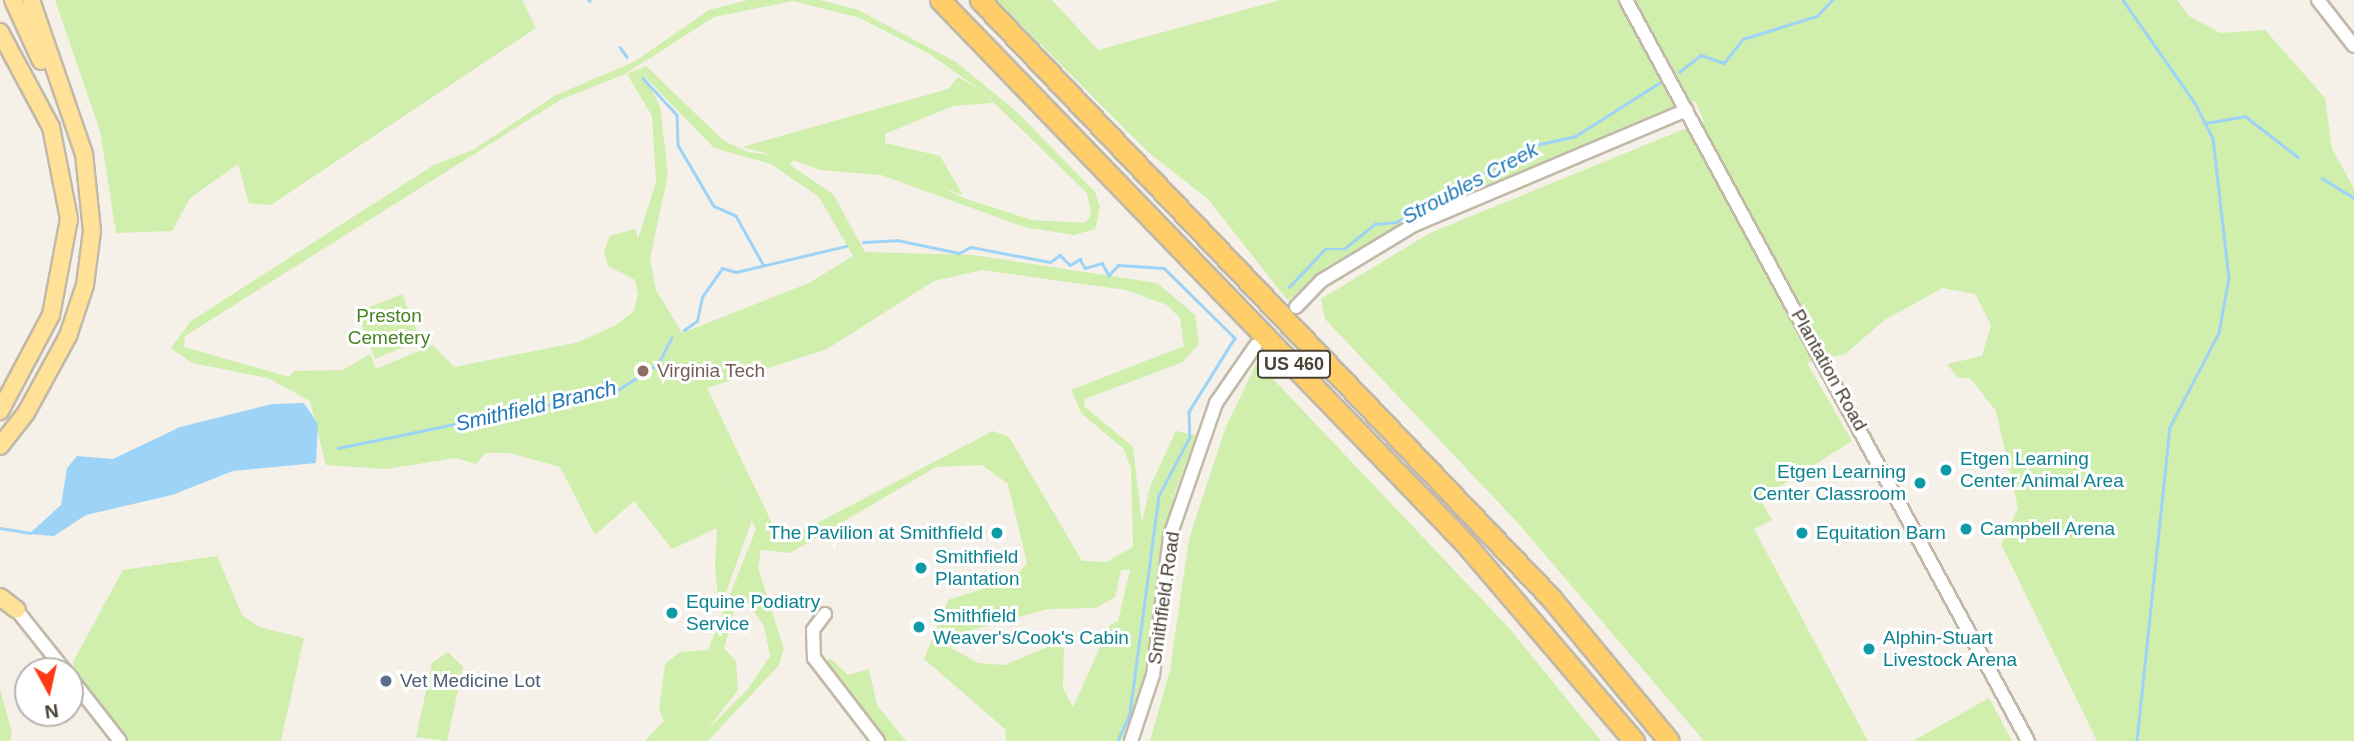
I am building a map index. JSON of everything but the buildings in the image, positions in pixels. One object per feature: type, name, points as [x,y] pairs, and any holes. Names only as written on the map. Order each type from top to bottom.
[{"type":"highway","name":"US 460","points":[[940,0],[1464,542],[1634,741]]},
{"type":"highway","name":"US 460","points":[[980,0],[1526,570],[1669,741]]},
{"type":"main road","points":[[13,0],[61,92]]},
{"type":"main road","points":[[0,446],[62,348],[88,270],[88,172],[31,0]]},
{"type":"main road","points":[[0,32],[51,127],[69,219],[51,316],[0,411]]},
{"type":"main road","points":[[0,597],[17,610]]},
{"type":"street","name":"Plantation Road","points":[[1626,0],[2028,741]]},
{"type":"street","points":[[2323,2],[2354,46]]},
{"type":"street","points":[[1296,307],[1321,281],[1412,226],[1686,110]]},
{"type":"street","name":"Smithfield Road","points":[[1131,741],[1153,675],[1170,536],[1216,404],[1256,345]]},
{"type":"street","points":[[0,591],[54,657]]},
{"type":"street","points":[[825,614],[813,630],[814,657],[878,741]]},
{"type":"street","points":[[84,695],[120,741]]},
{"type":"green space","points":[[55,0],[522,0],[536,28],[271,205],[249,203],[238,164],[190,198],[172,231],[116,233],[100,131]]},
{"type":"green space","points":[[748,0],[820,0],[858,10],[956,62],[1016,111],[1095,192],[1100,207],[1095,229],[1074,235],[1024,227],[881,175],[820,170],[793,160],[790,165],[833,194],[865,252],[973,255],[1157,283],[1195,315],[1199,344],[1183,362],[1085,399],[1084,406],[1133,447],[1142,523],[1150,487],[1176,431],[1196,435],[1174,496],[1142,687],[1122,741],[1006,741],[1005,729],[924,659],[948,600],[1014,579],[1027,563],[1008,484],[982,465],[936,467],[790,553],[761,550],[758,568],[784,649],[779,665],[708,741],[645,741],[664,721],[659,709],[665,664],[680,652],[708,650],[756,529],[752,521],[724,598],[718,598],[715,567],[717,528],[672,549],[634,501],[595,535],[560,467],[510,453],[486,453],[476,464],[456,458],[386,469],[326,465],[310,401],[268,378],[192,363],[171,348],[191,321],[434,165],[473,150],[556,95],[634,62],[709,10]],"holes":[[[793,1],[860,18],[930,54],[980,90],[958,77],[948,89],[742,147],[773,155],[748,152],[724,141],[646,66],[627,74],[652,116],[656,182],[638,239],[635,229],[610,236],[604,251],[608,266],[635,280],[638,295],[633,312],[616,325],[579,342],[454,367],[433,345],[376,369],[370,354],[343,370],[294,371],[289,377],[184,347],[185,336],[560,100],[625,74],[714,17]],[[644,76],[714,148],[771,164],[819,197],[853,256],[809,283],[682,333],[656,290],[650,258],[668,174],[660,106]],[[983,92],[1087,193],[1091,215],[1085,223],[1032,220],[966,199],[943,188],[963,195],[940,156],[885,143],[885,134],[953,106],[993,103]],[[982,270],[1126,290],[1167,305],[1180,318],[1184,346],[1071,390],[1082,414],[1124,449],[1131,468],[1133,547],[1106,562],[1082,561],[1009,437],[993,431],[781,542],[707,388],[827,349],[934,281]],[[1121,570],[1130,570],[1118,621],[1110,625],[1073,707],[1063,688],[1064,640],[1005,665],[978,663],[951,648],[953,638],[968,631],[1048,609],[1096,608],[1115,597]],[[747,602],[764,626],[770,656],[748,689],[707,730],[738,690],[736,661],[724,648],[735,608]]]},
{"type":"green space","points":[[996,0],[1052,0],[1098,50],[1280,0],[2177,0],[2189,16],[2220,33],[2265,30],[2325,98],[2332,149],[2354,188],[2354,741],[2097,741],[2001,544],[2018,508],[1996,411],[1970,378],[1958,378],[1947,364],[1982,356],[1991,325],[1975,294],[1943,288],[1886,319],[1845,354],[1807,363],[1852,441],[1760,499],[1772,520],[1754,529],[1868,741],[1704,741],[1518,523],[1325,319],[1321,299],[1430,233],[1704,121],[1695,101],[1449,200],[1326,267],[1288,301],[1208,199],[1148,152]]},
{"type":"green space","name":"Preston Cemetery","points":[[402,294],[421,340],[375,359],[357,312]]},
{"type":"green space","points":[[1257,362],[1509,628],[1601,741],[1150,741],[1170,670],[1189,539],[1225,429]]},
{"type":"green space","points":[[217,556],[242,615],[259,627],[304,638],[281,741],[128,741],[84,686],[84,657],[76,657],[123,570]]},
{"type":"green space","points":[[448,652],[463,667],[447,741],[416,737],[432,663]]},
{"type":"green space","points":[[830,658],[848,675],[869,669],[877,705],[906,741],[884,741],[824,665]]},
{"type":"green space","points":[[0,689],[12,733],[10,741],[0,741]]},
{"type":"green space","points":[[1989,698],[2012,741],[1913,741]]},
{"type":"water","points":[[304,403],[318,424],[316,463],[233,471],[172,495],[86,515],[54,536],[29,534],[61,505],[67,468],[77,456],[113,459],[180,427],[272,404]]},
{"type":"waterway","name":"Stroubles Creek","points":[[1679,72],[1701,55],[1724,63],[1743,39],[1817,16],[1832,0]]},
{"type":"waterway","points":[[2123,0],[2195,103],[2213,138],[2229,278],[2219,333],[2170,427],[2137,741]]},
{"type":"waterway","points":[[620,47],[627,57]]},
{"type":"waterway","points":[[643,78],[677,115],[678,145],[714,206],[736,216],[763,264]]},
{"type":"waterway","name":"Stroubles Creek","points":[[1289,287],[1325,249],[1344,249],[1375,224],[1396,222],[1535,145],[1574,137],[1659,83]]},
{"type":"waterway","points":[[2206,123],[2245,116],[2298,157]]},
{"type":"waterway","points":[[2322,178],[2354,198]]},
{"type":"waterway","name":"Stroubles Creek","points":[[863,242],[897,240],[959,253],[971,247],[1050,262],[1060,255],[1070,265],[1080,259],[1085,268],[1102,263],[1109,275],[1118,265],[1164,268],[1235,338],[1189,412],[1190,437],[1159,496],[1130,714],[1118,741]]},
{"type":"waterway","name":"Smithfield Branch","points":[[684,330],[697,321],[702,297],[722,268],[736,272],[846,246]]},
{"type":"waterway","name":"Smithfield Branch","points":[[338,448],[616,391],[658,364],[671,338]]},
{"type":"waterway","points":[[0,528],[31,533]]},
{"type":"place","name":"Virginia Tech","points":[[643,371]]},
{"type":"place","name":"Etgen Learning Center Animal Area","points":[[1946,470]]},
{"type":"place","name":"Etgen Learning Center Classroom","points":[[1920,483]]},
{"type":"place","name":"Campbell Arena","points":[[1966,529]]},
{"type":"place","name":"The Pavilion at Smithfield","points":[[997,533]]},
{"type":"place","name":"Equitation Barn","points":[[1802,533]]},
{"type":"place","name":"Smithfield Plantation","points":[[921,568]]},
{"type":"place","name":"Equine Podiatry Service","points":[[672,613]]},
{"type":"place","name":"Smithfield Weaver's/Cook's Cabin","points":[[919,627]]},
{"type":"place","name":"Alphin-Stuart Livestock Arena","points":[[1869,649]]},
{"type":"place","name":"Vet Medicine Lot","points":[[386,681]]}]
